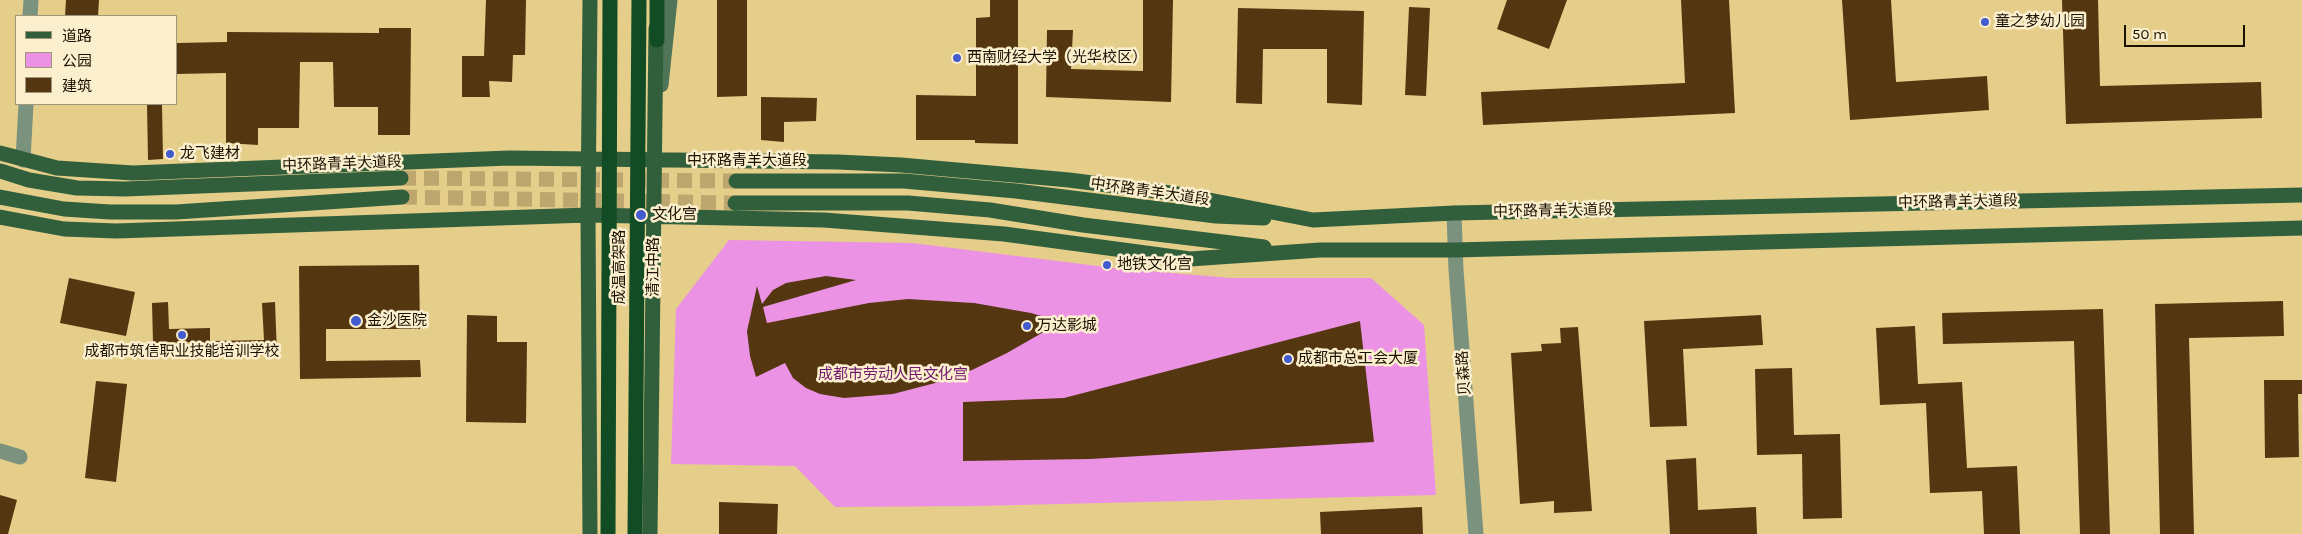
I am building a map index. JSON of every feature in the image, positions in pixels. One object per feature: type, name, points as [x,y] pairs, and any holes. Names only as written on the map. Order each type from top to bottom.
[{"type":"highway","name":"成温高架路","points":[[607,534],[610,0]]},
{"type":"highway","name":"成温高架路","points":[[635,534],[639,0]]},
{"type":"highway","points":[[656,0],[657,40]]},
{"type":"main road","points":[[590,0],[588,160],[590,534]]},
{"type":"main road","name":"清江中路","points":[[650,534],[657,40]]},
{"type":"main road","name":"中环路青羊大道段","points":[[0,153],[57,168],[133,173],[509,158],[838,162],[975,170],[1178,194],[1313,220],[1454,213],[2302,195]]},
{"type":"main road","points":[[0,171],[29,180],[77,188],[125,189],[402,178]]},
{"type":"main road","points":[[736,181],[904,181],[1016,190],[1216,216],[1313,220]]},
{"type":"main road","points":[[0,197],[64,209],[110,212],[176,212],[402,198]]},
{"type":"main road","points":[[735,203],[898,203],[981,209],[1083,225],[1285,250],[1456,250],[2302,228]]},
{"type":"main road","points":[[0,217],[64,229],[116,231],[588,215],[824,220],[945,228],[1190,258],[1320,250]]},
{"type":"street","points":[[30,15],[31,0]]},
{"type":"street","points":[[656,126],[670,0]]},
{"type":"street","points":[[23,160],[26,105]]},
{"type":"street","name":"贝森路","points":[[1454,213],[1476,534]]},
{"type":"street","points":[[0,451],[20,457]]},
{"type":"green space","name":"成都市劳动人民文化宫","points":[[729,240],[912,243],[1114,268],[1231,278],[1371,278],[1424,325],[1436,495],[976,506],[835,507],[795,466],[671,464],[676,309]]},
{"type":"building","points":[[66,0],[99,0],[98,15],[65,15]]},
{"type":"building","points":[[486,0],[526,0],[525,55],[513,55],[512,82],[489,81],[490,97],[462,97],[462,56],[484,56]]},
{"type":"building","points":[[717,0],[747,0],[747,96],[717,97]]},
{"type":"building","points":[[990,0],[1018,0],[1018,144],[975,143],[975,140],[916,140],[916,95],[976,96],[976,18],[990,17]]},
{"type":"building","points":[[1143,0],[1173,0],[1171,102],[1046,97],[1047,30],[1073,30],[1071,69],[1143,71]]},
{"type":"building","points":[[1507,0],[1567,0],[1549,49],[1497,29]]},
{"type":"building","points":[[1681,0],[1729,0],[1735,113],[1483,125],[1481,92],[1685,83]]},
{"type":"building","points":[[1842,0],[1891,0],[1896,82],[1987,76],[1989,110],[1850,120]]},
{"type":"building","points":[[2062,0],[2098,0],[2100,86],[2261,82],[2262,118],[2066,124]]},
{"type":"building","points":[[1409,7],[1430,8],[1426,96],[1405,95]]},
{"type":"building","points":[[1238,8],[1364,11],[1362,105],[1327,103],[1327,49],[1263,49],[1262,104],[1236,103]]},
{"type":"building","points":[[379,28],[411,28],[410,135],[378,135],[378,107],[334,107],[333,62],[300,62],[299,128],[258,128],[258,145],[226,143],[226,73],[178,74],[178,43],[227,42],[227,32],[379,33]]},
{"type":"building","points":[[761,97],[817,98],[816,121],[784,122],[784,142],[761,140]]},
{"type":"building","points":[[147,105],[162,105],[163,159],[148,160]]},
{"type":"building","points":[[419,265],[420,329],[326,329],[326,361],[420,360],[421,377],[300,379],[299,266]]},
{"type":"building","points":[[826,276],[856,280],[763,307],[767,323],[869,303],[908,299],[974,303],[1031,313],[1061,322],[1007,353],[972,370],[939,382],[893,394],[844,398],[820,394],[806,388],[793,378],[785,363],[756,377],[750,356],[747,331],[757,286],[762,304],[773,290],[786,283]]},
{"type":"building","points":[[69,278],[135,292],[126,336],[60,323]]},
{"type":"building","points":[[2283,301],[2284,336],[2189,338],[2194,534],[2160,534],[2155,304]]},
{"type":"building","name":"成都市筑信职业技能培训学校","points":[[168,302],[169,329],[210,328],[210,341],[264,340],[262,303],[275,302],[277,355],[205,357],[204,342],[153,343],[152,303]]},
{"type":"building","points":[[2103,309],[2110,534],[2080,534],[2074,341],[1943,344],[1942,313]]},
{"type":"building","points":[[467,315],[497,316],[497,342],[527,342],[526,423],[466,422]]},
{"type":"building","points":[[1761,315],[1763,345],[1683,349],[1687,426],[1650,427],[1644,321]]},
{"type":"building","name":"成都市总工会大厦","points":[[1360,321],[1374,442],[1090,459],[963,461],[963,402],[1064,398]]},
{"type":"building","points":[[1915,326],[1918,384],[1962,382],[1967,468],[2017,466],[2020,534],[1984,534],[1982,491],[1930,493],[1926,403],[1880,405],[1876,328]]},
{"type":"building","points":[[1578,327],[1592,511],[1554,513],[1554,501],[1520,504],[1511,353],[1542,351],[1541,344],[1561,343],[1560,328]]},
{"type":"building","points":[[1792,368],[1794,435],[1840,434],[1842,518],[1803,519],[1802,454],[1757,455],[1755,369]]},
{"type":"building","points":[[2264,380],[2302,380],[2302,394],[2298,394],[2299,457],[2265,458]]},
{"type":"building","points":[[96,381],[127,384],[116,482],[85,478]]},
{"type":"building","points":[[1696,458],[1698,510],[1756,507],[1757,534],[1670,534],[1666,460]]},
{"type":"building","points":[[0,495],[17,500],[8,534],[0,534]]},
{"type":"building","points":[[719,502],[778,504],[777,534],[719,534]]},
{"type":"building","points":[[1422,507],[1423,534],[1321,534],[1320,512]]},
{"type":"tunnel","points":[[401,178],[736,181]]},
{"type":"tunnel","points":[[402,197],[735,203]]},
{"type":"place","name":"童之梦幼儿园","points":[[1985,22]]},
{"type":"place","name":"西南财经大学（光华校区）","points":[[957,58]]},
{"type":"place","name":"龙飞建材","points":[[170,154]]},
{"type":"place","name":"文化宫","points":[[641,215]]},
{"type":"place","name":"地铁文化宫","points":[[1107,265]]},
{"type":"place","name":"金沙医院","points":[[356,321]]},
{"type":"place","name":"万达影城","points":[[1027,326]]},
{"type":"place","name":"成都市筑信职业技能培训学校","points":[[182,335]]},
{"type":"place","name":"成都市总工会大厦","points":[[1288,359]]}]
